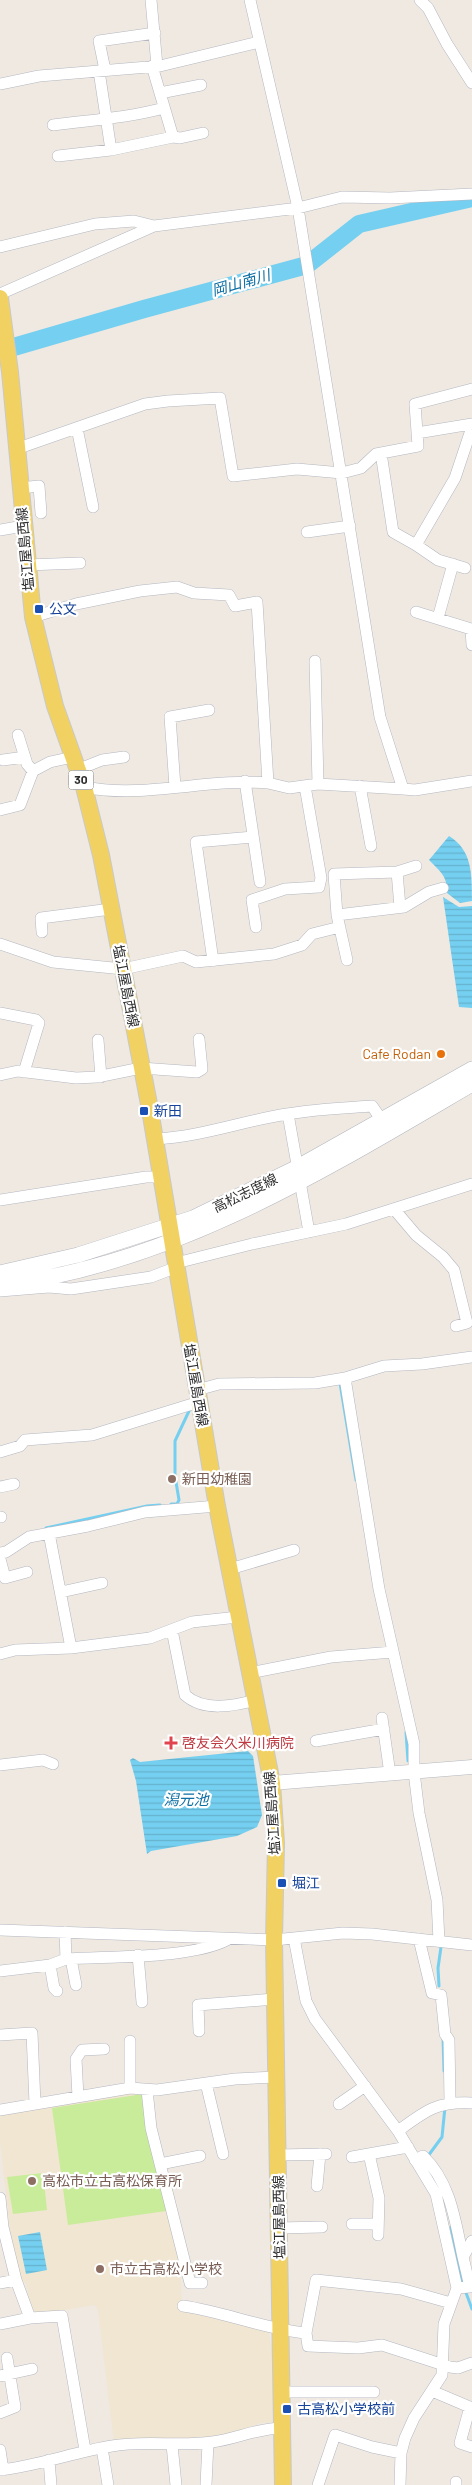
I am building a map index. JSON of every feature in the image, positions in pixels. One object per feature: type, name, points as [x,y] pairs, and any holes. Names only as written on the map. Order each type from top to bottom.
[{"type":"main road","name":"塩江屋島西線","points":[[0,298],[10,372],[33,617],[55,706],[84,787],[97,836],[162,1177],[217,1506],[272,1783],[276,1843],[274,1940],[283,2485]]},
{"type":"main road","name":"高松志度線","points":[[298,1174],[381,1119],[472,1069]]},
{"type":"main road","name":"高松志度線","points":[[0,1285],[56,1276],[98,1266],[171,1233],[226,1204],[298,1174],[472,1084]]},
{"type":"main road","name":"高松志度線","points":[[0,1273],[171,1233]]},
{"type":"street","points":[[152,0],[155,33],[154,66],[172,137]]},
{"type":"street","points":[[250,0],[298,208],[380,717],[403,789]]},
{"type":"street","points":[[420,0],[428,8],[447,44],[472,83]]},
{"type":"street","points":[[111,150],[105,120],[99,41],[155,33]]},
{"type":"street","points":[[0,84],[38,76],[154,66],[259,42]]},
{"type":"street","points":[[160,93],[201,85]]},
{"type":"street","points":[[53,125],[105,120],[164,108]]},
{"type":"street","points":[[58,156],[111,150],[172,137],[180,138],[204,133]]},
{"type":"street","points":[[0,294],[154,226],[298,208],[342,197],[390,198],[472,194]]},
{"type":"street","points":[[0,248],[32,238],[66,233],[95,224],[134,221],[154,226]]},
{"type":"street","points":[[16,449],[145,404],[220,398],[233,476],[297,469],[342,473],[361,468],[376,454],[418,446],[415,404],[472,389]]},
{"type":"street","points":[[416,545],[455,478],[472,426],[417,433]]},
{"type":"street","points":[[77,428],[93,507]]},
{"type":"street","points":[[381,453],[392,532],[438,560],[465,568]]},
{"type":"street","points":[[20,488],[39,486],[42,513]]},
{"type":"street","points":[[0,530],[23,526]]},
{"type":"street","points":[[307,532],[350,526]]},
{"type":"street","points":[[27,565],[80,563]]},
{"type":"street","points":[[438,618],[454,564]]},
{"type":"street","points":[[33,617],[76,604],[140,591],[177,587],[194,593],[230,595],[235,606],[257,602],[268,783]]},
{"type":"street","points":[[416,612],[471,628],[472,645]]},
{"type":"street","points":[[316,661],[318,784]]},
{"type":"street","points":[[175,787],[170,717],[209,710]]},
{"type":"street","points":[[18,735],[25,757],[33,771]]},
{"type":"street","points":[[4,760],[25,757]]},
{"type":"street","points":[[0,810],[20,805],[33,771],[50,762],[75,763],[124,757]]},
{"type":"street","points":[[84,787],[106,792],[245,781],[268,783],[289,788],[318,784],[415,790],[472,781]]},
{"type":"street","points":[[245,781],[260,882]]},
{"type":"street","points":[[256,927],[252,900],[285,890],[319,887],[321,878],[305,786]]},
{"type":"street","points":[[360,786],[371,846]]},
{"type":"street","points":[[213,961],[196,842],[253,837]]},
{"type":"street","points":[[321,878],[334,874],[398,872],[416,866]]},
{"type":"street","points":[[398,872],[400,908]]},
{"type":"street","points":[[334,874],[337,915],[347,960]]},
{"type":"street","points":[[337,915],[400,908],[429,892],[443,888]]},
{"type":"street","points":[[42,932],[41,918],[111,909]]},
{"type":"street","points":[[0,944],[53,962],[123,969],[183,956],[196,962],[274,954],[302,945],[312,934],[340,927]]},
{"type":"street","points":[[0,1013],[36,1020],[39,1023],[24,1072]]},
{"type":"street","points":[[0,1075],[24,1072],[76,1078],[101,1077],[141,1068],[196,1072],[202,1068],[199,1038]]},
{"type":"street","points":[[98,1040],[101,1077]]},
{"type":"street","points":[[155,1139],[186,1136],[288,1114],[372,1106],[381,1119]]},
{"type":"street","points":[[288,1114],[309,1232]]},
{"type":"street","points":[[0,1200],[146,1177],[162,1177]]},
{"type":"street","points":[[0,1291],[49,1287],[72,1289],[151,1276],[177,1265],[346,1224],[472,1184]]},
{"type":"street","points":[[394,1209],[416,1235],[443,1257],[454,1270],[467,1323],[456,1326]]},
{"type":"street","points":[[0,1452],[20,1446],[25,1440],[92,1435],[198,1396],[219,1384],[315,1383],[345,1378],[384,1366],[422,1364],[472,1356]]},
{"type":"street","points":[[345,1378],[390,1652],[414,1744],[414,1772],[419,1813],[437,1900],[439,1941]]},
{"type":"street","points":[[0,1487],[14,1484]]},
{"type":"street","points":[[0,1553],[6,1552],[29,1537],[145,1512],[217,1506]]},
{"type":"street","points":[[49,1533],[70,1648]]},
{"type":"street","points":[[230,1568],[294,1550]]},
{"type":"street","points":[[0,1559],[3,1579],[28,1572]]},
{"type":"street","points":[[61,1592],[102,1583]]},
{"type":"street","points":[[0,1654],[15,1650],[70,1648],[150,1638],[192,1622],[238,1617]]},
{"type":"street","points":[[172,1630],[185,1694],[190,1700],[214,1706],[235,1705],[256,1700]]},
{"type":"street","points":[[250,1673],[331,1657],[390,1652]]},
{"type":"street","points":[[316,1741],[342,1742],[383,1723],[390,1774]]},
{"type":"street","points":[[0,1765],[43,1760],[53,1764]]},
{"type":"street","points":[[272,1783],[472,1767]]},
{"type":"street","points":[[0,1930],[274,1940],[343,1933],[472,1945]]},
{"type":"street","points":[[65,1932],[69,1959],[76,1985]]},
{"type":"street","points":[[0,1971],[50,1965],[69,1959],[172,1953],[219,1944],[231,1938]]},
{"type":"street","points":[[294,1938],[306,2001],[329,2040],[366,2086],[408,2147],[423,2160],[449,2197],[463,2257],[465,2287],[451,2303],[444,2324],[444,2364],[442,2375],[414,2418],[405,2438],[401,2453],[400,2485]]},
{"type":"street","points":[[419,1939],[432,1993],[441,1995],[445,2034],[448,2040],[446,2103]]},
{"type":"street","points":[[138,1955],[142,2002]]},
{"type":"street","points":[[50,1965],[54,1988],[58,1991]]},
{"type":"street","points":[[199,2031],[198,2005],[275,1999]]},
{"type":"street","points":[[0,2035],[32,2033],[35,2104]]},
{"type":"street","points":[[130,2041],[130,2088]]},
{"type":"street","points":[[78,2097],[76,2059],[82,2050],[104,2049]]},
{"type":"street","points":[[0,2110],[130,2088],[157,2090],[206,2083],[276,2077]]},
{"type":"street","points":[[206,2083],[222,2154]]},
{"type":"street","points":[[339,2104],[366,2086]]},
{"type":"street","points":[[147,2090],[151,2128],[190,2283],[202,2284]]},
{"type":"street","points":[[398,2131],[426,2110],[446,2103],[472,2103]]},
{"type":"street","points":[[352,2158],[408,2147]]},
{"type":"street","points":[[278,2155],[323,2154],[317,2186]]},
{"type":"street","points":[[352,2224],[378,2229],[379,2198],[369,2154]]},
{"type":"street","points":[[160,2164],[200,2156]]},
{"type":"street","points":[[423,2160],[436,2194],[465,2287]]},
{"type":"street","points":[[0,2198],[2,2228],[16,2280],[30,2318]]},
{"type":"street","points":[[279,2228],[322,2227]]},
{"type":"street","points":[[463,2257],[472,2240]]},
{"type":"street","points":[[0,2283],[16,2280]]},
{"type":"street","points":[[451,2303],[401,2289],[316,2280],[306,2333],[308,2346],[358,2348],[382,2345],[458,2368],[472,2363]]},
{"type":"street","points":[[183,2306],[204,2309],[281,2331],[306,2333]]},
{"type":"street","points":[[0,2324],[30,2318],[62,2316],[85,2450]]},
{"type":"street","points":[[0,2412],[15,2407],[5,2375],[6,2358]]},
{"type":"street","points":[[5,2375],[32,2369]]},
{"type":"street","points":[[432,2391],[471,2407],[460,2443],[472,2447]]},
{"type":"street","points":[[282,2392],[374,2392]]},
{"type":"street","points":[[0,2450],[1,2470],[29,2467],[85,2450],[114,2445],[208,2443],[227,2440],[268,2428],[283,2428]]},
{"type":"street","points":[[318,2485],[335,2435],[372,2447],[401,2453]]},
{"type":"street","points":[[206,2485],[208,2443]]},
{"type":"street","points":[[172,2445],[176,2485]]},
{"type":"street","points":[[102,2448],[108,2485]]},
{"type":"street","points":[[49,2460],[52,2485]]},
{"type":"shaded area","name":"市立古高松小学校","points":[[144,2091],[180,2257],[182,2310],[268,2330],[275,2361],[276,2422],[260,2423],[225,2437],[207,2440],[114,2442],[98,2310],[95,2305],[64,2310],[59,2313],[36,2313],[31,2310],[26,2283],[21,2281],[10,2230],[0,2141],[0,2113]]},
{"type":"green space","points":[[143,2094],[166,2211],[68,2225],[52,2108]]},
{"type":"green space","points":[[43,2173],[47,2210],[13,2214],[7,2177]]},
{"type":"water","points":[[449,836],[462,848],[469,863],[472,881],[472,901],[460,903],[447,893],[445,878],[429,860]]},
{"type":"water","points":[[443,897],[459,907],[472,906],[472,1008],[459,1007]]},
{"type":"water","name":"潟元池","points":[[248,1751],[253,1756],[262,1815],[257,1827],[237,1836],[151,1851],[147,1854],[136,1781],[130,1760],[133,1758],[140,1762]]},
{"type":"water","points":[[40,2232],[47,2270],[26,2274],[18,2236]]},
{"type":"waterway","name":"岡山南川","points":[[0,351],[144,309],[307,265],[359,224],[472,198]]},
{"type":"waterway","points":[[337,1383],[340,1383],[356,1480]]},
{"type":"waterway","points":[[171,1504],[177,1504],[179,1500],[175,1476],[175,1441],[189,1411]]},
{"type":"waterway","points":[[46,1528],[147,1506],[160,1505]]},
{"type":"waterway","points":[[406,1732],[408,1761]]},
{"type":"waterway","points":[[439,1986],[438,1968],[441,1947]]},
{"type":"waterway","points":[[443,2037],[444,2071]]},
{"type":"waterway","points":[[428,2156],[442,2137],[445,2107]]},
{"type":"waterway","points":[[451,2227],[463,2284]]},
{"type":"waterway","points":[[465,2290],[472,2309]]},
{"type":"place","name":"公文","points":[[39,609]]},
{"type":"place","name":"Cafe Rodan","points":[[441,1054]]},
{"type":"place","name":"新田","points":[[144,1111]]},
{"type":"place","name":"新田幼稚園","points":[[172,1479]]},
{"type":"place","name":"啓友会久米川病院","points":[[171,1743]]},
{"type":"place","name":"堀江","points":[[282,1883]]},
{"type":"place","name":"高松市立古高松保育所","points":[[32,2181]]},
{"type":"place","name":"市立古高松小学校","points":[[100,2269]]},
{"type":"place","name":"古高松小学校前","points":[[287,2409]]}]
